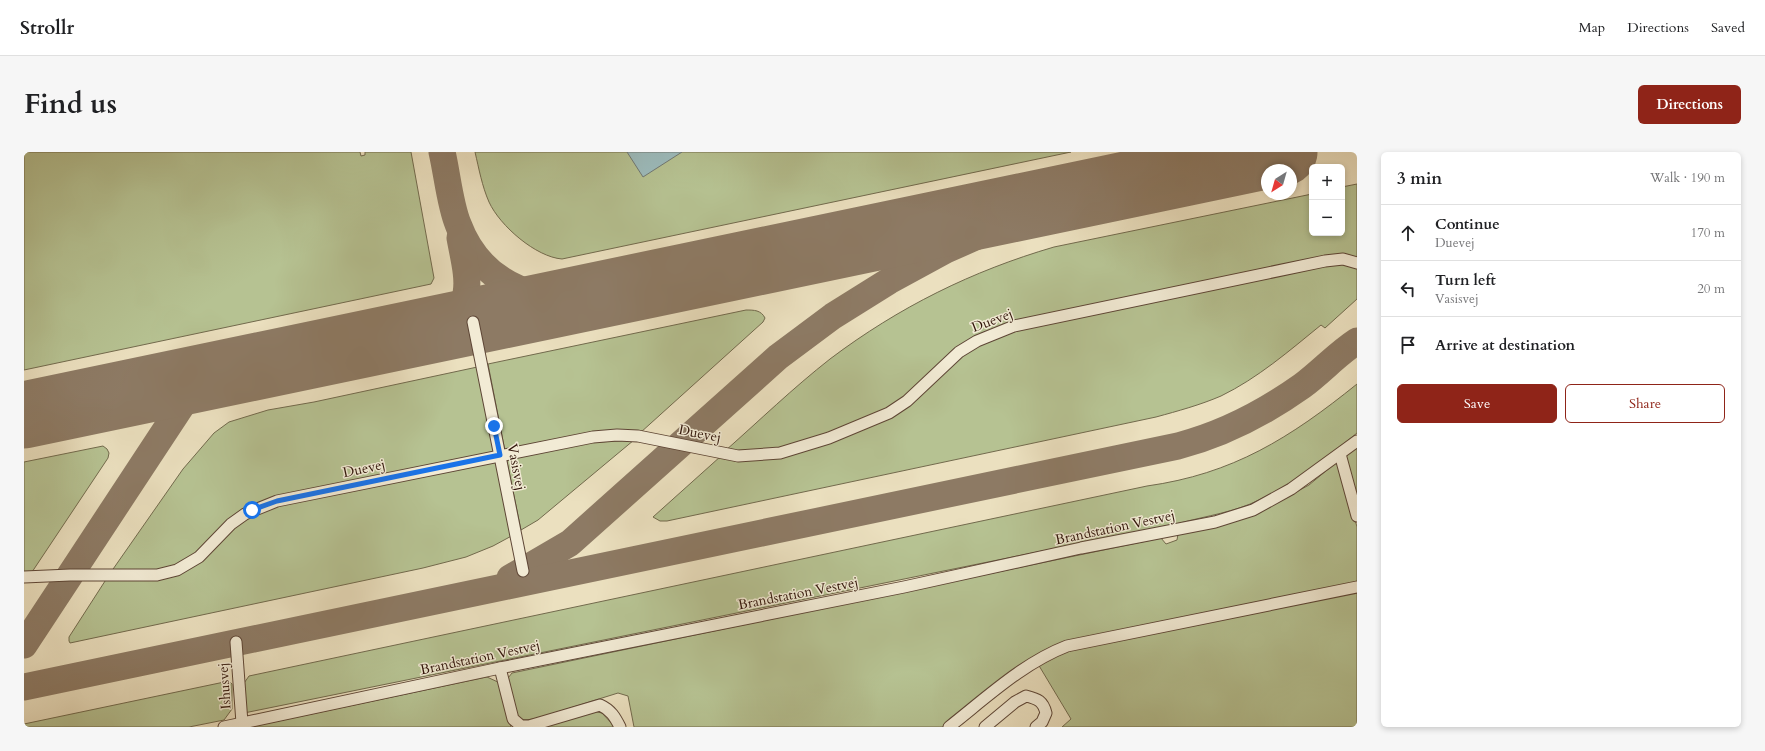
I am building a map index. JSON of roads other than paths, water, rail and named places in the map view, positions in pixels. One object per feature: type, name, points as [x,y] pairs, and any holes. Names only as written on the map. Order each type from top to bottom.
[{"type":"lane","name":"Duevej","points":[[24,577],[70,574],[157,575],[177,570],[199,558],[230,524],[245,514],[277,501],[580,439],[617,435],[638,436],[738,456],[780,453],[829,438],[889,413],[907,401],[959,352],[977,341],[1014,326],[1325,260],[1343,259],[1357,263]]},
{"type":"lane","name":"Vasisvej","points":[[473,322],[523,572]]},
{"type":"lane","name":"Brandstation Vestvej","points":[[224,727],[242,725],[500,668],[904,587],[1081,548],[1214,522],[1253,510],[1291,489],[1357,440]]},
{"type":"lane","points":[[1340,454],[1357,516]]},
{"type":"lane","points":[[949,727],[1024,669],[1047,654],[1067,646],[1357,587]]},
{"type":"lane","name":"Ishusvej","points":[[236,642],[242,725]]},
{"type":"lane","points":[[500,668],[513,719],[521,726],[529,726],[600,705],[614,714],[620,727]]},
{"type":"lane","points":[[985,727],[1015,702],[1026,696],[1036,698],[1043,704],[1046,713],[1042,722],[1036,727]]},
{"type":"water","points":[[627,152],[682,152],[643,177]]}]
